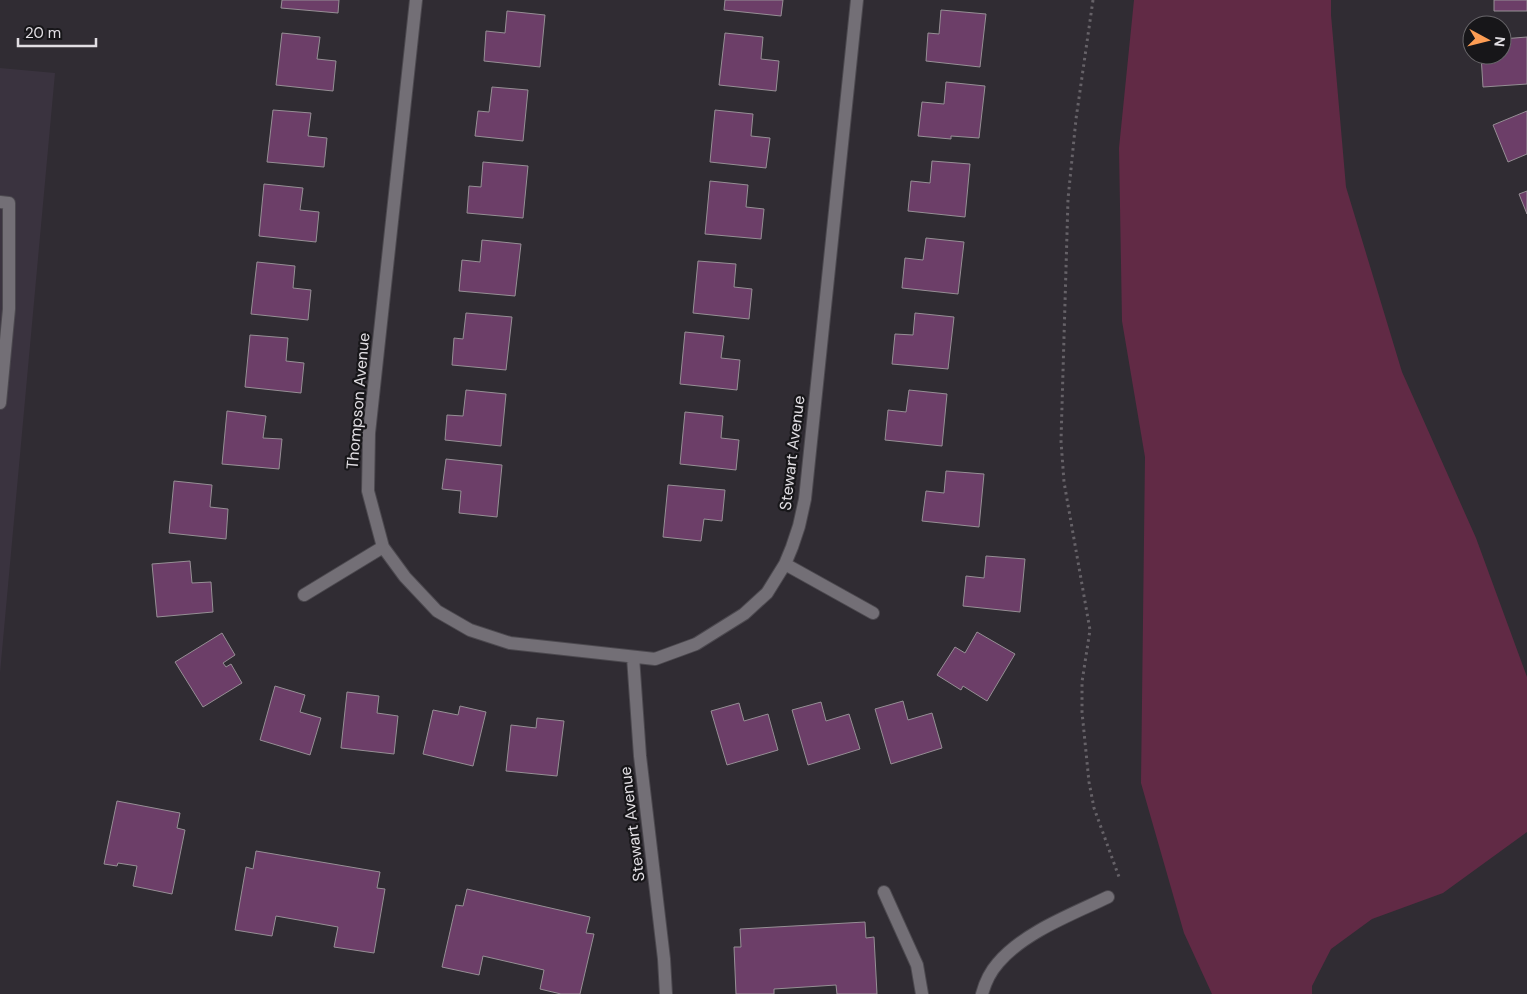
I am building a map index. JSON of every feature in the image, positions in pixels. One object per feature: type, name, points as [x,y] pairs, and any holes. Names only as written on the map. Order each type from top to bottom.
[{"type":"street","name":"Thompson Avenue","points":[[416,0],[368,433],[368,491],[383,547],[405,577],[437,611],[470,630],[510,642],[633,657]]},
{"type":"street","name":"Stewart Avenue","points":[[666,994],[664,959],[640,756],[633,657],[655,659],[696,644],[744,614],[767,593],[784,564],[799,526],[805,500],[857,0]]},
{"type":"street","points":[[0,202],[9,203],[9,309],[0,403]]},
{"type":"street","points":[[304,595],[383,547]]},
{"type":"street","points":[[784,564],[873,613]]},
{"type":"street","points":[[884,892],[916,965],[922,994]]},
{"type":"street","points":[[982,994],[986,982],[997,963],[1013,948],[1037,932],[1108,897]]},
{"type":"path","points":[[1093,0],[1076,119],[1068,199],[1061,441],[1064,482],[1090,630],[1082,682],[1082,712],[1089,782],[1094,808],[1120,877]]},
{"type":"shaded area","points":[[1134,0],[1331,0],[1346,187],[1402,372],[1476,538],[1527,677],[1527,832],[1443,893],[1372,919],[1331,949],[1312,986],[1312,994],[1212,994],[1184,933],[1141,783],[1145,457],[1122,321],[1119,148]]},
{"type":"shaded area","points":[[0,68],[55,73],[0,673]]},
{"type":"building","points":[[282,0],[339,0],[338,13],[281,8]]},
{"type":"building","points":[[725,0],[783,0],[781,16],[724,10]]},
{"type":"building","points":[[1494,0],[1527,0],[1527,11],[1494,11]]},
{"type":"building","points":[[941,10],[986,14],[980,67],[926,61],[928,33],[939,34]]},
{"type":"building","points":[[507,11],[545,15],[540,67],[484,61],[486,31],[505,33]]},
{"type":"building","points":[[282,33],[320,37],[317,59],[336,61],[333,91],[276,85]]},
{"type":"building","points":[[725,33],[763,37],[761,59],[779,61],[776,91],[719,85]]},
{"type":"building","points":[[1527,37],[1527,84],[1483,87],[1482,65],[1512,65],[1512,38]]},
{"type":"building","points":[[946,82],[985,86],[979,138],[951,136],[951,139],[918,136],[922,102],[944,104]]},
{"type":"building","points":[[492,87],[528,90],[523,141],[475,136],[478,111],[489,112]]},
{"type":"building","points":[[273,110],[311,113],[308,136],[327,138],[324,167],[267,162]]},
{"type":"building","points":[[715,110],[753,114],[751,136],[770,138],[766,168],[710,162]]},
{"type":"building","points":[[1527,111],[1527,154],[1508,162],[1493,125]]},
{"type":"building","points":[[932,161],[970,164],[965,217],[908,211],[911,181],[930,183]]},
{"type":"building","points":[[483,162],[528,166],[523,218],[467,213],[469,186],[481,187]]},
{"type":"building","points":[[710,181],[748,185],[746,207],[764,209],[761,239],[705,234]]},
{"type":"building","points":[[264,184],[303,188],[300,210],[319,212],[316,242],[259,236]]},
{"type":"building","points":[[1527,191],[1527,214],[1519,194]]},
{"type":"building","points":[[926,238],[964,242],[958,294],[902,288],[905,258],[923,260]]},
{"type":"building","points":[[482,240],[521,244],[515,296],[459,291],[462,260],[480,262]]},
{"type":"building","points":[[698,261],[736,264],[734,287],[752,289],[749,319],[693,313]]},
{"type":"building","points":[[257,262],[295,266],[293,288],[311,290],[308,320],[251,314]]},
{"type":"building","points":[[466,313],[512,317],[506,370],[452,365],[454,338],[463,339]]},
{"type":"building","points":[[915,313],[954,317],[948,369],[892,364],[895,334],[913,335]]},
{"type":"building","points":[[685,332],[724,336],[721,358],[740,360],[737,390],[680,384]]},
{"type":"building","points":[[250,335],[288,338],[286,361],[304,363],[301,393],[245,387]]},
{"type":"building","points":[[466,390],[506,394],[501,446],[445,440],[447,415],[463,416]]},
{"type":"building","points":[[909,390],[947,394],[942,446],[885,440],[888,410],[906,412]]},
{"type":"building","points":[[227,411],[266,416],[263,438],[282,439],[279,469],[222,464]]},
{"type":"building","points":[[685,412],[723,416],[721,438],[739,440],[736,470],[680,464]]},
{"type":"building","points":[[446,459],[502,465],[497,517],[459,513],[461,491],[442,489]]},
{"type":"building","points":[[946,471],[984,474],[979,527],[922,521],[926,491],[944,493]]},
{"type":"building","points":[[174,481],[212,485],[210,507],[228,509],[226,539],[169,533]]},
{"type":"building","points":[[668,485],[725,490],[722,521],[704,519],[701,541],[663,537]]},
{"type":"building","points":[[986,556],[1025,559],[1020,612],[963,606],[966,576],[984,578]]},
{"type":"building","points":[[190,561],[192,583],[211,582],[213,612],[157,617],[152,564]]},
{"type":"building","points":[[977,632],[1015,654],[987,701],[963,686],[961,690],[937,675],[955,647],[965,653]]},
{"type":"building","points":[[222,633],[235,655],[223,663],[226,667],[231,664],[242,683],[203,707],[175,662]]},
{"type":"building","points":[[275,686],[305,695],[300,712],[321,718],[310,755],[260,740]]},
{"type":"building","points":[[347,692],[379,696],[377,713],[398,716],[394,754],[341,748]]},
{"type":"building","points":[[903,701],[908,720],[932,713],[942,748],[891,764],[875,709]]},
{"type":"building","points":[[821,702],[826,721],[849,714],[860,749],[808,765],[792,710]]},
{"type":"building","points":[[739,703],[744,721],[768,714],[778,750],[727,765],[711,711]]},
{"type":"building","points":[[460,706],[486,712],[473,766],[423,754],[433,710],[458,715]]},
{"type":"building","points":[[537,718],[564,721],[557,776],[506,771],[511,725],[536,728]]},
{"type":"building","points":[[117,801],[180,813],[177,828],[185,830],[172,894],[133,886],[137,866],[118,863],[117,866],[104,864]]},
{"type":"building","points":[[256,851],[380,872],[377,888],[385,889],[374,953],[334,947],[338,927],[276,916],[272,936],[235,930],[246,867],[253,869]]},
{"type":"building","points":[[467,889],[590,917],[586,933],[594,934],[580,994],[561,994],[540,989],[544,970],[483,956],[479,975],[442,967],[456,905],[463,906]]},
{"type":"building","points":[[865,922],[866,938],[874,937],[877,994],[837,994],[836,985],[774,989],[774,994],[736,994],[734,947],[741,947],[740,929]]}]
